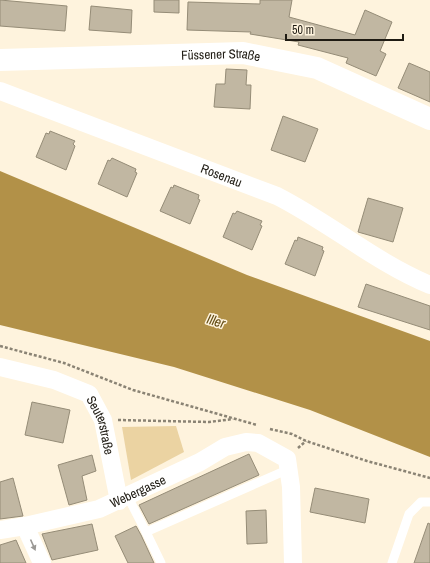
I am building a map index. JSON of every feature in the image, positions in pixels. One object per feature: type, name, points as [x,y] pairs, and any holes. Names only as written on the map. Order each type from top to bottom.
[{"type":"street","name":"Füssener Straße","points":[[0,60],[243,53],[317,68],[430,119]]},
{"type":"street","name":"Rosenau","points":[[0,91],[277,196],[304,210],[395,268],[430,285]]},
{"type":"street","name":"Seuterstraße","points":[[0,367],[54,380],[89,394],[103,420],[123,499]]},
{"type":"street","name":"Webergasse","points":[[0,530],[25,526],[99,509],[200,462],[225,447],[246,442],[258,443],[286,459],[289,469]]},
{"type":"street","points":[[289,469],[291,487],[293,563]]},
{"type":"street","points":[[25,526],[42,563]]},
{"type":"lane","points":[[146,532],[289,469]]},
{"type":"lane","points":[[123,499],[146,532],[161,563]]},
{"type":"lane","points":[[392,563],[409,514],[421,502],[430,502]]},
{"type":"path","points":[[0,346],[64,363],[133,390],[236,418],[209,422],[103,420]]},
{"type":"path","points":[[281,432],[292,434],[306,441],[367,461],[430,478]]},
{"type":"shaded area","points":[[176,426],[184,452],[131,480],[122,427]]},
{"type":"water","name":"Iller","points":[[0,171],[247,275],[430,341],[430,457],[310,410],[174,367],[0,325]]},
{"type":"building","points":[[0,0],[67,6],[65,31],[0,26]]},
{"type":"building","points":[[154,0],[179,0],[179,13],[154,12]]},
{"type":"building","points":[[260,0],[292,0],[289,17],[355,35],[365,10],[392,22],[380,51],[386,54],[376,76],[346,63],[348,58],[298,45],[299,42],[250,34],[251,32],[187,30],[188,2],[260,4]]},
{"type":"building","points":[[91,6],[132,10],[131,33],[89,30]]},
{"type":"building","points":[[409,63],[430,72],[430,102],[398,88]]},
{"type":"building","points":[[226,69],[247,70],[246,85],[251,85],[250,109],[214,107],[216,84],[225,84]]},
{"type":"building","points":[[283,116],[318,129],[305,162],[271,150]]},
{"type":"building","points":[[50,131],[75,141],[73,144],[75,146],[66,170],[36,157],[46,133],[49,134]]},
{"type":"building","points":[[112,158],[136,169],[135,172],[137,173],[127,197],[98,184],[108,160],[110,161]]},
{"type":"building","points":[[174,185],[199,195],[198,199],[200,200],[190,224],[160,211],[171,187],[173,188]]},
{"type":"building","points":[[368,198],[403,208],[393,242],[358,232]]},
{"type":"building","points":[[237,211],[262,221],[260,225],[262,226],[252,250],[223,237],[233,213],[235,214]]},
{"type":"building","points":[[298,237],[323,247],[322,250],[324,251],[315,276],[285,264],[295,240],[297,241]]},
{"type":"building","points":[[366,284],[430,306],[430,330],[358,307]]},
{"type":"building","points":[[32,402],[70,410],[63,443],[25,435]]},
{"type":"building","points":[[249,454],[259,475],[149,524],[139,505]]},
{"type":"building","points":[[92,455],[96,471],[82,476],[87,500],[69,505],[58,465]]},
{"type":"building","points":[[13,478],[23,516],[0,519],[0,482]]},
{"type":"building","points":[[315,488],[369,499],[365,523],[310,512]]},
{"type":"building","points":[[266,510],[267,543],[247,544],[246,511]]},
{"type":"building","points":[[428,523],[430,524],[430,563],[414,563]]},
{"type":"building","points":[[92,524],[98,550],[52,560],[42,534]]},
{"type":"building","points":[[136,526],[154,563],[128,563],[115,536]]},
{"type":"building","points":[[16,540],[26,563],[0,563],[0,545]]}]
